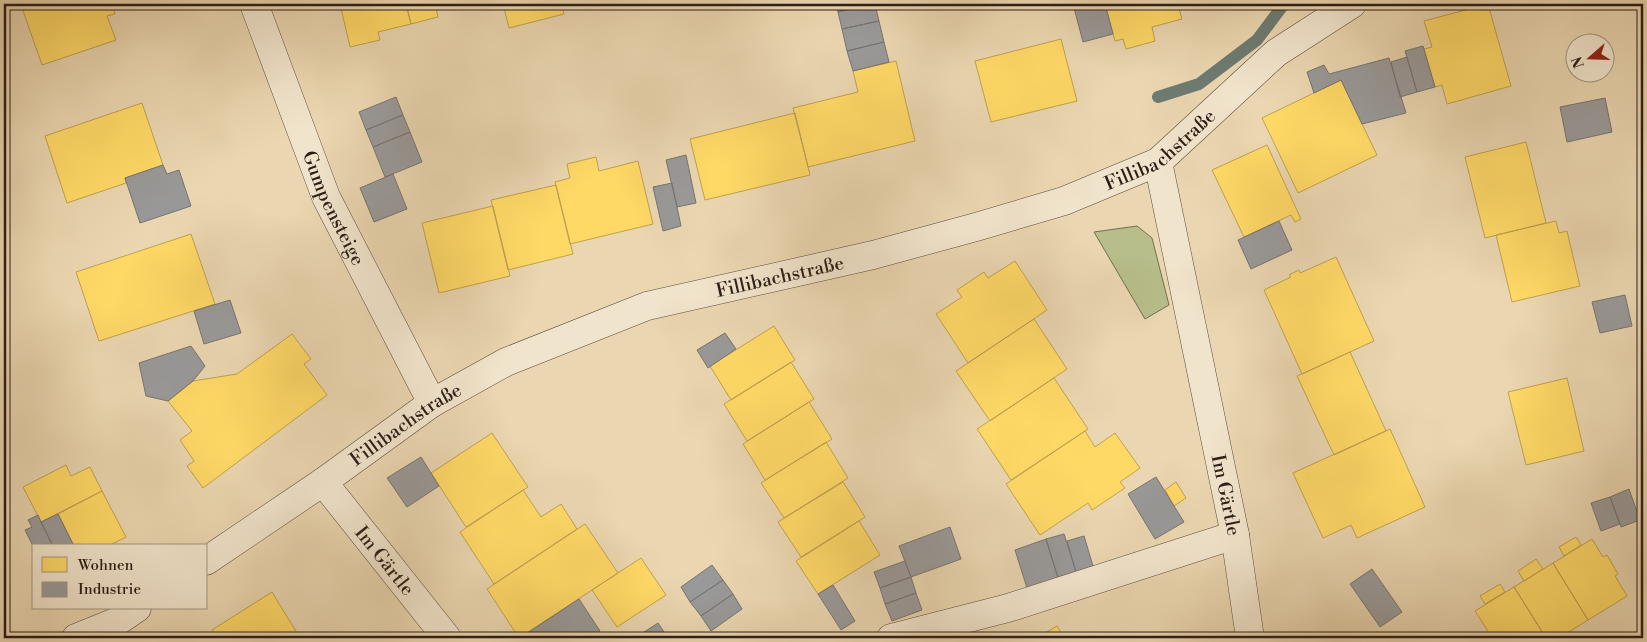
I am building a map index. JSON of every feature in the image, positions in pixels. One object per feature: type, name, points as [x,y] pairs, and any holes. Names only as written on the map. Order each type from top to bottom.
[{"type":"street","name":"Gumpensteige","points":[[254,4],[326,197],[432,403]]},
{"type":"street","name":"Fillibachstraße","points":[[208,560],[322,482],[432,403],[506,362],[647,306],[873,255],[976,227],[1064,201],[1158,162],[1276,53],[1352,4]]},
{"type":"street","name":"Im Gärtle","points":[[891,638],[1008,608],[1235,536],[1158,162]]},
{"type":"street","name":"Im Gärtle","points":[[322,482],[448,638]]},
{"type":"street","points":[[1235,536],[1250,638]]},
{"type":"street","points":[[76,638],[118,621],[134,610]]},
{"type":"green space","points":[[1137,226],[1152,238],[1169,305],[1145,319],[1094,232]]},
{"type":"building: Wohnen","points":[[112,4],[115,14],[107,16],[116,40],[42,65],[21,5]]},
{"type":"building: Wohnen","points":[[340,4],[406,4],[411,24],[378,32],[380,40],[350,47]]},
{"type":"building: Wohnen","points":[[406,4],[451,4],[436,8],[438,17],[411,24]]},
{"type":"building: Wohnen","points":[[503,4],[561,4],[564,14],[509,28]]},
{"type":"building: Wohnen","points":[[1105,4],[1183,4],[1178,5],[1182,19],[1152,27],[1155,41],[1126,49],[1123,39],[1115,41]]},
{"type":"building: Wohnen","points":[[1488,4],[1511,86],[1447,104],[1442,85],[1435,87],[1424,49],[1432,47],[1424,21]]},
{"type":"building: Wohnen","points":[[1061,39],[1077,101],[991,122],[975,61]]},
{"type":"building: Wohnen","points":[[896,61],[915,141],[808,167],[793,108],[858,92],[853,71]]},
{"type":"building: Wohnen","points":[[1341,80],[1377,155],[1298,193],[1262,118]]},
{"type":"building: Wohnen","points":[[142,103],[163,165],[125,178],[126,183],[67,203],[45,136]]},
{"type":"building: Wohnen","points":[[795,113],[810,175],[705,200],[690,139]]},
{"type":"building: Wohnen","points":[[1526,142],[1546,223],[1485,238],[1465,157]]},
{"type":"building: Wohnen","points":[[1267,145],[1301,219],[1295,222],[1291,215],[1244,237],[1212,170]]},
{"type":"building: Wohnen","points":[[596,157],[599,171],[638,161],[653,224],[570,244],[555,182],[570,178],[567,164]]},
{"type":"building: Wohnen","points":[[556,185],[573,254],[508,270],[491,200]]},
{"type":"building: Wohnen","points":[[493,206],[510,276],[439,293],[422,223]]},
{"type":"building: Wohnen","points":[[1556,221],[1559,233],[1567,231],[1580,286],[1512,302],[1496,235]]},
{"type":"building: Wohnen","points":[[191,234],[215,304],[99,341],[76,272]]},
{"type":"building: Wohnen","points":[[1336,257],[1374,341],[1302,374],[1264,290],[1291,277],[1289,275],[1299,270],[1300,273]]},
{"type":"building: Wohnen","points":[[1015,261],[1047,310],[968,363],[936,314],[962,297],[957,290],[984,272],[988,278]]},
{"type":"building: Wohnen","points":[[1034,319],[1067,369],[990,421],[956,371]]},
{"type":"building: Wohnen","points":[[774,326],[795,360],[731,400],[710,366]]},
{"type":"building: Wohnen","points":[[292,334],[311,359],[304,364],[327,395],[203,488],[187,466],[194,461],[180,440],[192,431],[168,401],[193,381],[237,374]]},
{"type":"building: Wohnen","points":[[1350,352],[1386,431],[1334,455],[1297,376]]},
{"type":"building: Wohnen","points":[[791,362],[814,399],[747,441],[724,404]]},
{"type":"building: Wohnen","points":[[1054,378],[1088,429],[1011,480],[977,429]]},
{"type":"building: Wohnen","points":[[1567,378],[1584,451],[1526,465],[1508,392]]},
{"type":"building: Wohnen","points":[[809,402],[832,439],[765,480],[743,444]]},
{"type":"building: Wohnen","points":[[1390,429],[1425,507],[1357,538],[1351,525],[1323,538],[1293,473]]},
{"type":"building: Wohnen","points":[[1085,431],[1095,447],[1115,433],[1140,468],[1120,482],[1125,488],[1092,510],[1088,503],[1040,535],[1006,484]]},
{"type":"building: Wohnen","points":[[492,433],[528,487],[466,527],[431,473]]},
{"type":"building: Wohnen","points":[[826,442],[848,478],[784,518],[761,483]]},
{"type":"building: Wohnen","points":[[66,465],[71,476],[90,467],[102,491],[41,522],[23,487]]},
{"type":"building: Wohnen","points":[[843,482],[865,517],[801,557],[778,522]]},
{"type":"building: Wohnen","points":[[1176,482],[1186,498],[1174,506],[1165,490]]},
{"type":"building: Wohnen","points":[[523,490],[541,517],[561,504],[577,529],[494,584],[460,532]]},
{"type":"building: Wohnen","points":[[102,491],[126,537],[112,544],[73,544],[58,514]]},
{"type":"building: Wohnen","points":[[859,521],[880,555],[818,594],[796,561]]},
{"type":"building: Wohnen","points":[[585,524],[618,573],[519,638],[487,589]]},
{"type":"building: Wohnen","points":[[1576,537],[1581,545],[1564,556],[1559,547]]},
{"type":"building: Wohnen","points":[[1592,539],[1603,557],[1607,555],[1618,574],[1615,576],[1627,596],[1588,620],[1553,563]]},
{"type":"building: Wohnen","points":[[641,558],[666,595],[617,627],[592,590]]},
{"type":"building: Wohnen","points":[[1536,559],[1543,569],[1524,581],[1518,571]]},
{"type":"building: Wohnen","points":[[1553,563],[1588,620],[1559,638],[1546,638],[1514,587]]},
{"type":"building: Wohnen","points":[[1500,584],[1505,592],[1485,604],[1480,596]]},
{"type":"building: Wohnen","points":[[1514,587],[1546,638],[1485,638],[1484,636],[1489,633],[1475,611]]},
{"type":"building: Wohnen","points":[[272,592],[300,638],[218,638],[212,630]]},
{"type":"building: Wohnen","points":[[1057,626],[1064,638],[1037,638]]},
{"type":"building: Industrie","points":[[836,4],[870,4],[838,12]]},
{"type":"building: Industrie","points":[[875,4],[879,21],[842,29],[838,12]]},
{"type":"building: Industrie","points":[[1073,4],[1105,4],[1113,34],[1083,42]]},
{"type":"building: Industrie","points":[[879,21],[884,42],[847,51],[842,29]]},
{"type":"building: Industrie","points":[[884,42],[889,62],[853,71],[847,51]]},
{"type":"building: Industrie","points":[[1423,46],[1435,87],[1417,92],[1405,51]]},
{"type":"building: Industrie","points":[[1407,57],[1417,92],[1400,97],[1391,62]]},
{"type":"building: Industrie","points":[[1389,58],[1406,113],[1362,124],[1341,80],[1314,93],[1307,72],[1324,65],[1329,74]]},
{"type":"building: Industrie","points":[[396,97],[403,115],[366,130],[359,112]]},
{"type":"building: Industrie","points":[[1605,98],[1612,132],[1567,142],[1560,107]]},
{"type":"building: Industrie","points":[[403,115],[410,132],[373,147],[366,130]]},
{"type":"building: Industrie","points":[[410,132],[422,162],[385,177],[373,147]]},
{"type":"building: Industrie","points":[[686,155],[696,203],[677,207],[666,160]]},
{"type":"building: Industrie","points":[[163,165],[167,174],[179,170],[191,206],[140,223],[125,178]]},
{"type":"building: Industrie","points":[[393,174],[407,209],[374,222],[360,188]]},
{"type":"building: Industrie","points":[[672,183],[681,226],[663,231],[653,187]]},
{"type":"building: Industrie","points":[[1279,221],[1292,250],[1251,269],[1238,240]]},
{"type":"building: Industrie","points":[[1625,295],[1632,326],[1600,333],[1592,302]]},
{"type":"building: Industrie","points":[[230,300],[241,333],[204,344],[194,311]]},
{"type":"building: Industrie","points":[[725,333],[736,349],[708,368],[697,350]]},
{"type":"building: Industrie","points":[[191,346],[205,366],[193,381],[168,401],[146,396],[139,363]]},
{"type":"building: Industrie","points":[[421,457],[439,486],[407,507],[387,478]]},
{"type":"building: Industrie","points":[[1156,477],[1184,522],[1155,539],[1128,494]]},
{"type":"building: Industrie","points":[[1629,489],[1640,520],[1621,527],[1610,497]]},
{"type":"building: Industrie","points":[[1610,497],[1620,524],[1601,531],[1591,503]]},
{"type":"building: Industrie","points":[[58,514],[73,544],[52,544],[41,522]]},
{"type":"building: Industrie","points":[[38,515],[52,544],[32,544],[25,530],[32,527],[28,520]]},
{"type":"building: Industrie","points":[[950,527],[961,559],[911,577],[899,546]]},
{"type":"building: Industrie","points":[[1064,534],[1076,572],[1058,578],[1046,539]]},
{"type":"building: Industrie","points":[[1084,536],[1093,566],[1076,572],[1067,541]]},
{"type":"building: Industrie","points":[[1046,539],[1058,578],[1027,588],[1015,550]]},
{"type":"building: Industrie","points":[[905,561],[911,577],[880,588],[874,572]]},
{"type":"building: Industrie","points":[[712,565],[723,580],[690,602],[681,587]]},
{"type":"building: Industrie","points":[[1372,569],[1402,612],[1380,627],[1350,584]]},
{"type":"building: Industrie","points":[[911,577],[916,593],[885,604],[880,588]]},
{"type":"building: Industrie","points":[[723,580],[733,594],[701,616],[690,602]]},
{"type":"building: Industrie","points":[[833,585],[855,621],[841,630],[818,594]]},
{"type":"building: Industrie","points":[[916,593],[922,610],[892,621],[885,604]]},
{"type":"building: Industrie","points":[[733,594],[742,609],[711,631],[701,616]]},
{"type":"building: Industrie","points":[[579,599],[600,631],[589,638],[525,638],[523,636]]},
{"type":"building: Industrie","points":[[658,623],[668,638],[635,638]]},
{"type":"waterway","points":[[1158,97],[1199,84],[1257,40],[1284,4]]}]
